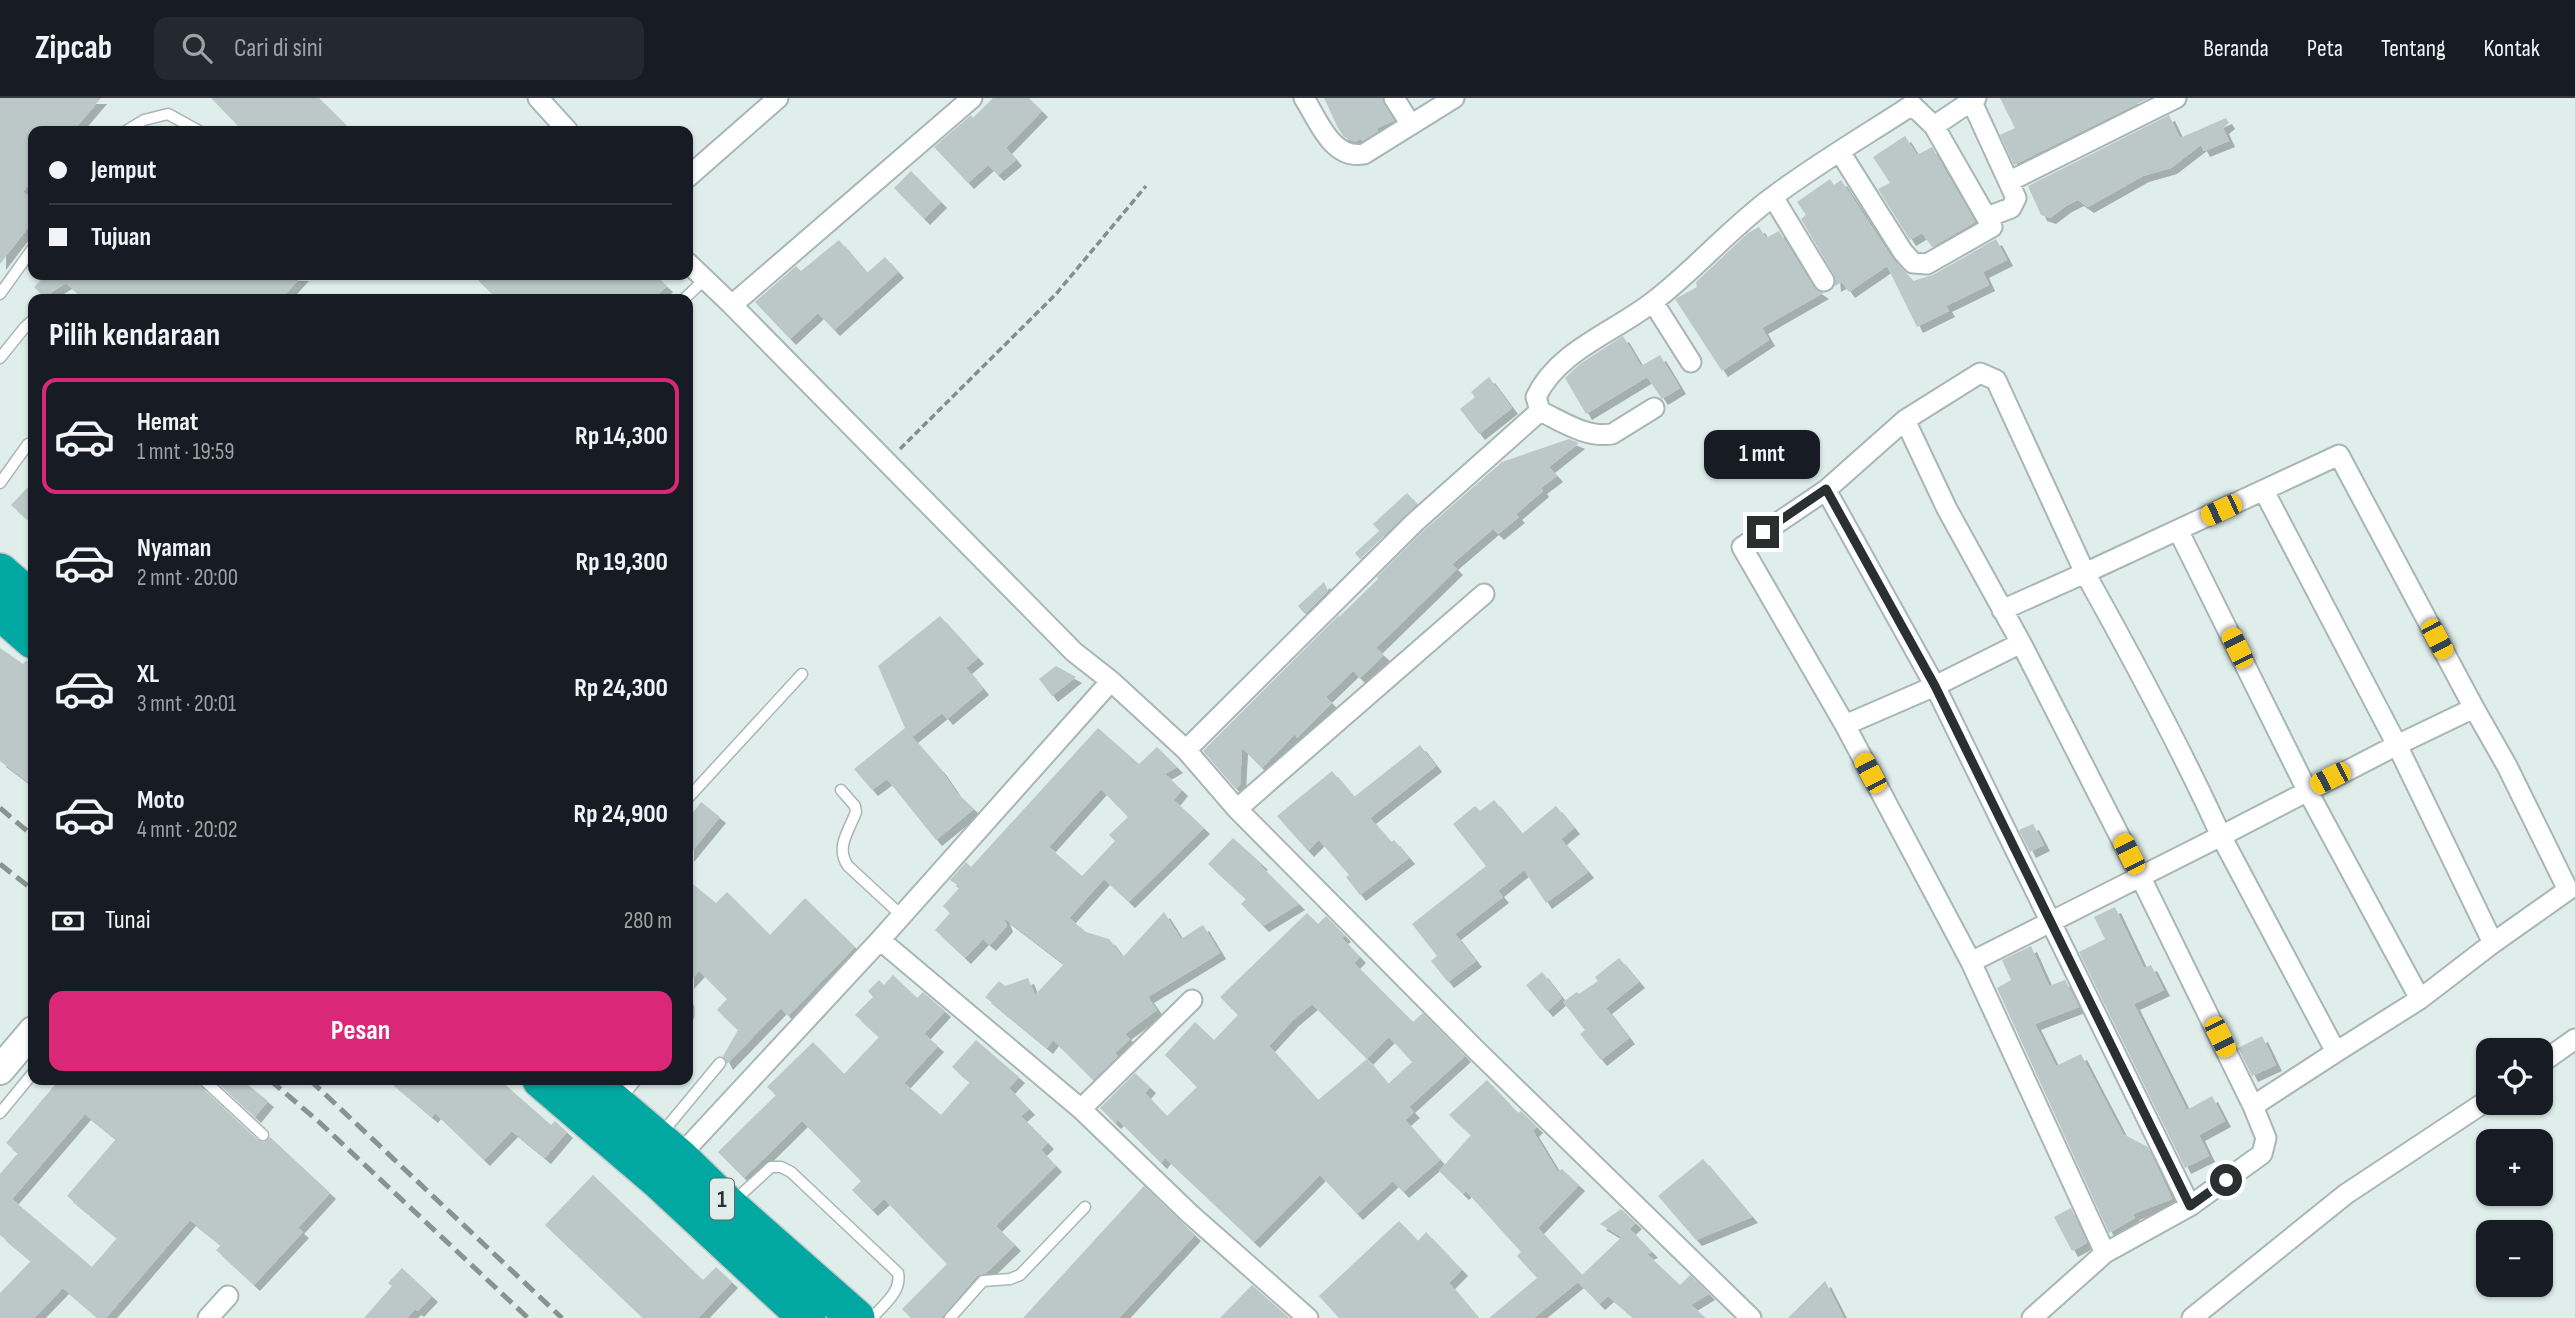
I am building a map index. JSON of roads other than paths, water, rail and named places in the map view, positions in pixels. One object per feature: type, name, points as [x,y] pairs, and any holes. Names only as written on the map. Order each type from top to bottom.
[{"type":"highway","points":[[0,572],[28,597]]},
{"type":"highway","points":[[0,611],[28,636]]},
{"type":"highway","name":"1","points":[[548,1085],[729,1206],[856,1318]]},
{"type":"highway","name":"1","points":[[604,1085],[626,1092],[655,1157],[807,1318]]},
{"type":"main road","points":[[0,1070],[28,1037]]},
{"type":"street","points":[[538,98],[563,126]]},
{"type":"street","points":[[693,173],[778,98]]},
{"type":"street","points":[[732,305],[972,98]]},
{"type":"street","points":[[1304,98],[1334,146],[1354,156],[1364,154],[1454,98]]},
{"type":"street","points":[[1394,98],[1411,125]]},
{"type":"street","points":[[2010,181],[2176,98]]},
{"type":"street","points":[[1934,126],[1973,99],[2016,198],[2011,208],[1987,217]]},
{"type":"street","points":[[1654,408],[1612,434],[1605,435],[1579,430],[1541,411],[1536,397],[1547,378],[1586,346],[1653,302],[1773,197],[1910,102],[1934,126],[1992,225],[1990,229],[1927,264],[1913,263],[1903,252],[1840,152]]},
{"type":"street","points":[[1773,197],[1824,281]]},
{"type":"street","points":[[693,268],[1074,652],[1111,681],[1186,750],[1237,809],[1475,1049],[1751,1318]]},
{"type":"street","points":[[1653,302],[1691,362]]},
{"type":"street","points":[[2105,1253],[1971,962],[1845,725],[1742,547],[1826,489],[1905,420],[1980,373],[1996,380],[2085,573],[2133,658],[2221,836],[2336,1052]]},
{"type":"street","points":[[1186,750],[1414,523],[1541,411]]},
{"type":"street","points":[[1905,420],[1947,509],[2021,643],[2141,878],[2253,1106],[2266,1138],[2262,1154],[2190,1206],[2105,1253],[2032,1318]]},
{"type":"street","points":[[2002,610],[2339,455],[2507,766],[2568,890],[2420,999],[2253,1106]]},
{"type":"street","points":[[1826,489],[1935,686],[2190,1206]]},
{"type":"street","points":[[2264,491],[2397,745],[2493,943]]},
{"type":"street","points":[[2178,530],[2307,790],[2420,999]]},
{"type":"street","points":[[1237,809],[1484,594]]},
{"type":"street","points":[[1845,725],[1935,686],[2021,643]]},
{"type":"street","points":[[655,1157],[880,940],[1111,681]]},
{"type":"street","points":[[1971,962],[2474,708]]},
{"type":"street","points":[[880,940],[1081,1109],[1189,1213],[1308,1318]]},
{"type":"street","points":[[1081,1109],[1192,1000]]},
{"type":"street","points":[[2553,1055],[2575,1039]]},
{"type":"street","points":[[2192,1318],[2346,1194],[2476,1108]]},
{"type":"street","points":[[208,1318],[228,1296]]},
{"type":"lane","points":[[134,126],[144,120],[168,114],[190,126]]},
{"type":"lane","points":[[0,294],[28,254]]},
{"type":"lane","points":[[689,294],[704,280]]},
{"type":"lane","points":[[0,358],[28,324]]},
{"type":"lane","points":[[0,483],[28,444]]},
{"type":"lane","points":[[693,793],[802,674]]},
{"type":"lane","points":[[841,790],[855,806],[856,812],[841,848],[842,857],[848,866],[901,915]]},
{"type":"lane","points":[[655,1157],[720,1063]]},
{"type":"lane","points":[[0,1113],[28,1079]]},
{"type":"lane","points":[[209,1085],[263,1135]]},
{"type":"lane","points":[[729,1206],[771,1167],[781,1167],[791,1172],[898,1273],[900,1281],[896,1291],[872,1318]]},
{"type":"lane","points":[[950,1318],[983,1281],[1010,1279],[1020,1275],[1085,1207]]},
{"type":"railway","points":[[0,808],[28,832]]},
{"type":"railway","points":[[0,864],[28,886]]},
{"type":"railway","points":[[276,1085],[318,1121],[528,1318]]},
{"type":"railway","points":[[315,1085],[562,1318]]}]
